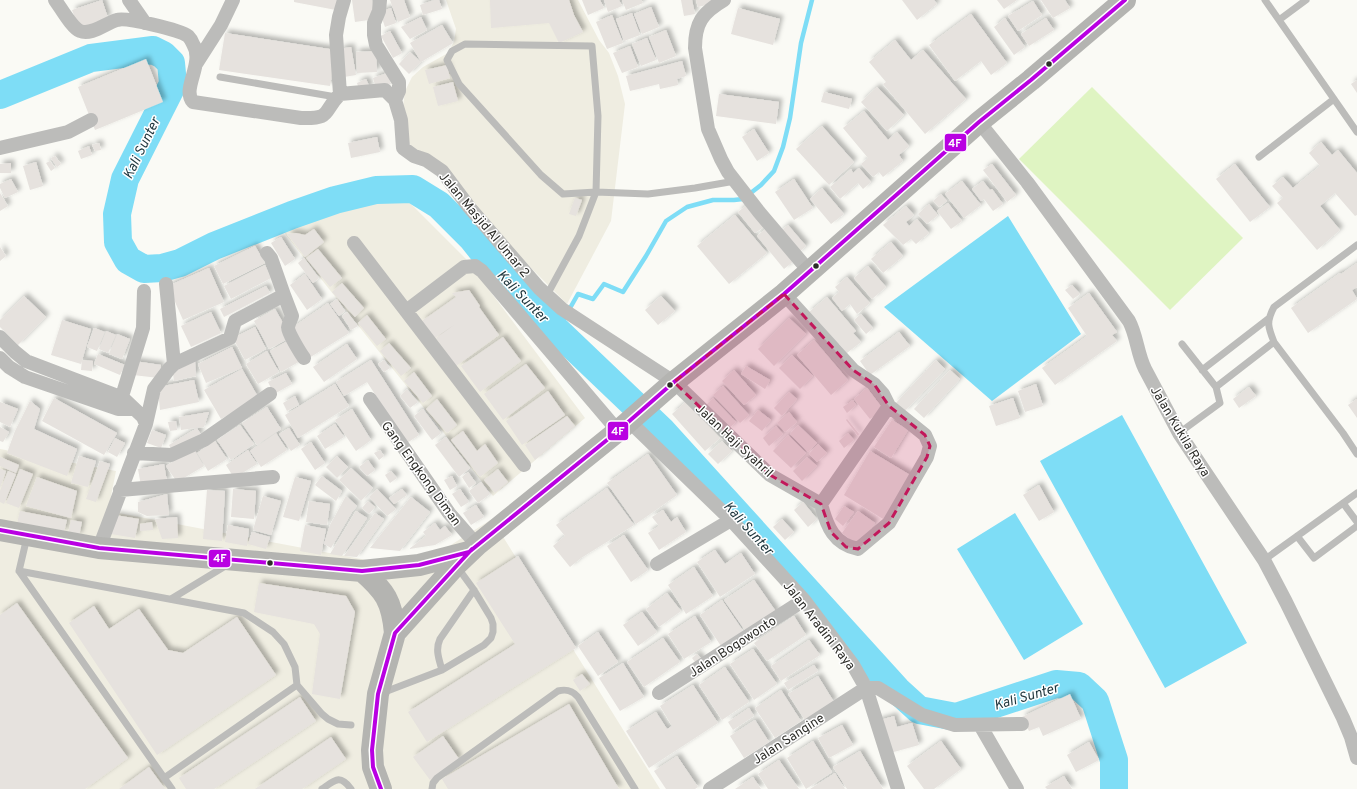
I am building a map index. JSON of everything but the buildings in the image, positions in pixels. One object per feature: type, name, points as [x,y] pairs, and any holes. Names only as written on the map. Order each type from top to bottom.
[{"type":"main road","points":[[395,633],[463,555],[784,294],[979,122],[1125,0]]},
{"type":"main road","points":[[0,530],[99,548],[362,571],[419,565],[463,555]]},
{"type":"main road","points":[[362,571],[378,586],[387,598],[394,615],[395,633],[378,694],[372,750],[373,767],[380,789]]},
{"type":"street","points":[[55,0],[75,28],[81,32],[90,32],[118,19],[170,28],[189,36],[196,48],[196,70],[190,82],[190,100],[193,102],[301,118],[316,118],[324,115],[329,110],[338,95],[336,36],[344,0]]},
{"type":"street","points":[[129,0],[145,23]]},
{"type":"street","points":[[196,64],[221,25],[233,0]]},
{"type":"street","points":[[338,95],[385,90],[395,100],[399,91],[399,82],[376,45],[374,23],[379,11],[380,0]]},
{"type":"street","points":[[724,0],[701,18],[696,31],[695,48],[708,130],[721,159],[739,186],[809,271]]},
{"type":"street","name":"Jalan Masjid Al Umar 2","points":[[395,100],[400,120],[403,148],[414,156],[426,160],[442,171],[468,207],[547,295],[562,308],[585,324],[674,382]]},
{"type":"street","points":[[0,148],[68,132],[91,120]]},
{"type":"street","name":"Jalan Kukila Raya","points":[[979,122],[1027,182],[1134,329],[1140,358],[1144,369],[1179,433],[1264,560],[1343,718],[1351,737],[1357,758]]},
{"type":"street","points":[[354,243],[524,465]]},
{"type":"street","points":[[267,253],[292,316],[288,328],[289,333],[304,358]]},
{"type":"street","name":"Jalan Aradini Raya","points":[[406,311],[464,267],[475,266],[482,271],[628,422],[731,520],[804,600],[853,665],[866,688],[898,789]]},
{"type":"street","points":[[166,284],[174,364]]},
{"type":"street","points":[[121,403],[144,328],[144,291]]},
{"type":"street","points":[[784,294],[853,370],[874,384],[883,394],[890,406],[925,435],[930,446],[927,457],[889,523],[858,549],[846,547],[831,532],[825,519],[821,504],[890,406]]},
{"type":"street","points":[[99,548],[134,453],[141,416],[154,389],[174,364],[230,338],[235,321],[284,295]]},
{"type":"street","points":[[0,337],[26,361],[121,403],[141,416]]},
{"type":"street","points":[[0,358],[9,367],[25,377],[121,403]]},
{"type":"street","name":"Jalan Haji Syahril","points":[[674,382],[770,475],[821,504]]},
{"type":"street","points":[[134,453],[171,455],[204,440],[270,394]]},
{"type":"street","name":"Gang Engkong Diman","points":[[370,400],[449,513],[463,555]]},
{"type":"street","points":[[120,490],[273,477]]},
{"type":"street","points":[[656,564],[731,520]]},
{"type":"street","name":"Jalan Bogowonto","points":[[659,693],[804,600]]},
{"type":"street","points":[[866,688],[878,688],[922,715],[955,725],[1022,724]]},
{"type":"street","name":"Jalan Sangine","points":[[710,789],[866,688]]},
{"type":"street","points":[[980,725],[1017,789]]},
{"type":"lane","points":[[1265,0],[1357,132]]},
{"type":"lane","points":[[1279,20],[1306,0]]},
{"type":"lane","points":[[547,295],[579,236],[596,192],[598,116],[592,46],[465,44],[452,51],[447,60],[459,84],[541,175],[563,194],[596,192],[648,194],[696,188],[739,186]]},
{"type":"lane","points":[[220,77],[338,95]]},
{"type":"lane","points":[[1259,157],[1334,99]]},
{"type":"lane","points":[[1202,370],[1268,319],[1274,307],[1357,245]]},
{"type":"lane","points":[[1268,319],[1269,329],[1274,342],[1343,433],[1357,454]]},
{"type":"lane","points":[[1216,388],[1274,342]]},
{"type":"lane","points":[[1179,433],[1220,403],[1216,388],[1182,344]]},
{"type":"lane","points":[[1264,560],[1357,493]]},
{"type":"lane","points":[[1343,503],[1357,522]]},
{"type":"lane","points":[[1297,536],[1314,558],[1357,526]]},
{"type":"lane","points":[[27,535],[19,571],[172,789]]},
{"type":"lane","points":[[378,694],[442,670],[484,645],[490,638],[493,632],[493,624],[474,590],[463,555]]},
{"type":"lane","points":[[171,600],[238,559]]},
{"type":"lane","points":[[19,571],[244,613],[273,632],[284,644],[295,667],[297,685],[328,719],[338,724],[351,725]]},
{"type":"lane","points":[[442,670],[437,654],[437,645],[440,638],[474,590]]},
{"type":"lane","points":[[164,778],[297,685]]},
{"type":"lane","points":[[432,789],[436,778],[558,691],[565,690],[570,691],[578,697],[635,789]]},
{"type":"lane","points":[[322,789],[334,780],[339,779],[345,781],[351,789]]},
{"type":"highlighted area","points":[[784,294],[853,370],[874,384],[889,406],[925,435],[930,446],[927,457],[889,523],[858,549],[846,547],[831,532],[821,504],[770,475],[674,382]]},
{"type":"shaded area","points":[[446,0],[578,0],[599,40],[609,53],[618,76],[625,104],[611,221],[567,304],[519,256],[455,182],[416,162],[403,126],[405,91],[412,77],[423,67],[448,53],[454,42],[456,29]]},
{"type":"shaded area","points":[[406,199],[466,259],[585,418],[493,496],[278,225],[368,201]]},
{"type":"shaded area","points":[[0,449],[116,471],[108,511],[393,565],[435,555],[492,519],[660,789],[0,789]]},
{"type":"green space","points":[[1092,87],[1243,238],[1170,310],[1019,159]]},
{"type":"water","points":[[1008,216],[1081,334],[992,401],[884,307]]},
{"type":"water","points":[[1122,415],[1247,643],[1165,688],[1040,461]]},
{"type":"water","points":[[1015,513],[1083,624],[1024,660],[957,549]]},
{"type":"waterway","points":[[557,331],[578,294],[593,299],[604,284],[623,292],[666,221],[687,207],[713,200],[743,199],[761,185],[774,171],[783,147],[790,118],[801,43],[812,0]]},
{"type":"waterway","name":"Kali Sunter","points":[[0,95],[91,58],[153,50],[163,55],[171,63],[173,84],[125,179],[117,214],[118,242],[128,260],[144,269],[162,268],[180,263],[214,246],[292,215],[335,200],[376,190],[413,189],[439,205],[472,238],[510,286],[662,431],[897,690],[919,710],[956,717],[1056,684],[1079,686],[1095,701],[1114,760],[1114,789]]},
{"type":"transit line","name":"4F","points":[[0,530],[99,548],[362,571],[419,565],[469,552],[618,431],[674,382],[784,294],[979,122],[1125,0]]},
{"type":"transit line","name":"4F","points":[[381,789],[373,767],[372,750],[378,694],[395,633],[472,549]]}]
